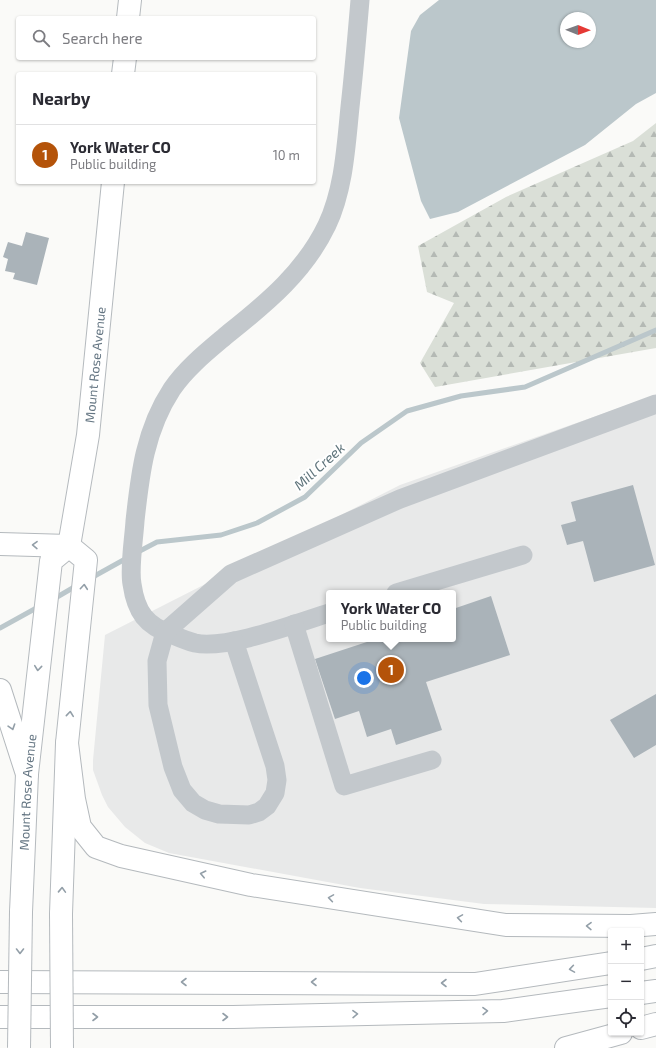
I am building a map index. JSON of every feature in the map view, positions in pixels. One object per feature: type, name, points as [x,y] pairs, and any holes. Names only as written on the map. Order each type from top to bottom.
[{"type":"main road","points":[[128,16],[130,0]]},
{"type":"main road","points":[[123,72],[125,60]]},
{"type":"main road","name":"Mount Rose Avenue","points":[[20,1048],[21,912],[27,774],[42,630],[51,561],[69,546],[88,435],[113,184]]},
{"type":"main road","points":[[0,544],[69,546],[86,560],[82,613],[67,743],[61,914],[62,1048]]},
{"type":"main road","points":[[0,690],[27,774]]},
{"type":"main road","points":[[67,743],[74,799],[80,826],[96,847],[121,856],[251,885],[506,925],[631,926],[656,924]]},
{"type":"main road","points":[[644,958],[656,956]]},
{"type":"main road","points":[[0,982],[475,984],[608,963]]},
{"type":"main road","points":[[644,993],[656,991]]},
{"type":"main road","points":[[0,1017],[233,1017],[503,1010],[608,996]]},
{"type":"main road","points":[[644,1027],[656,1024]]},
{"type":"main road","points":[[566,1048],[610,1036]]},
{"type":"lane","points":[[326,614],[234,641],[196,643],[165,632],[147,622],[139,610],[131,582],[140,476],[145,450],[157,415],[173,388],[202,356],[267,303],[293,277],[312,253],[328,223],[338,190],[346,148],[360,0]]},
{"type":"lane","points":[[234,641],[275,766],[277,780],[275,793],[267,806],[259,812],[249,815],[219,814],[204,810],[193,803],[182,790],[173,767],[158,705],[157,661],[165,632],[231,574],[400,499],[656,404]]},
{"type":"lane","points":[[406,590],[523,555]]},
{"type":"lane","points":[[294,624],[344,786],[432,760]]},
{"type":"shaded area","points":[[439,0],[656,0],[656,93],[636,104],[585,145],[458,212],[430,219],[421,201],[399,118],[411,31],[420,15]]},
{"type":"shaded area","points":[[656,395],[656,908],[484,904],[360,888],[169,853],[145,843],[125,827],[108,807],[93,770],[105,635],[400,485]]},
{"type":"green space","points":[[656,123],[656,348],[435,387],[420,363],[454,303],[427,292],[418,246],[506,197],[633,141]]},
{"type":"building","points":[[26,232],[49,238],[37,285],[13,279],[15,273],[5,271],[8,259],[3,257],[8,242],[22,246]]},
{"type":"building","points":[[633,485],[655,565],[594,582],[583,541],[567,545],[561,525],[576,521],[571,502]]},
{"type":"building","points":[[491,596],[510,655],[426,682],[442,730],[396,745],[391,729],[367,737],[359,711],[335,719],[315,659],[367,642],[456,642],[456,608]]},
{"type":"building","points":[[656,694],[656,745],[634,758],[610,720]]},
{"type":"waterway","name":"Mill Creek","points":[[136,553],[157,542],[221,535],[257,523],[305,497],[361,443],[407,411],[461,396],[525,387],[656,330]]},
{"type":"waterway","name":"Mill Creek","points":[[91,578],[127,558]]},
{"type":"waterway","name":"Mill Creek","points":[[52,600],[76,586]]},
{"type":"waterway","name":"Mill Creek","points":[[0,628],[40,606]]},
{"type":"place","name":"York Water CO","points":[[391,670]]}]
